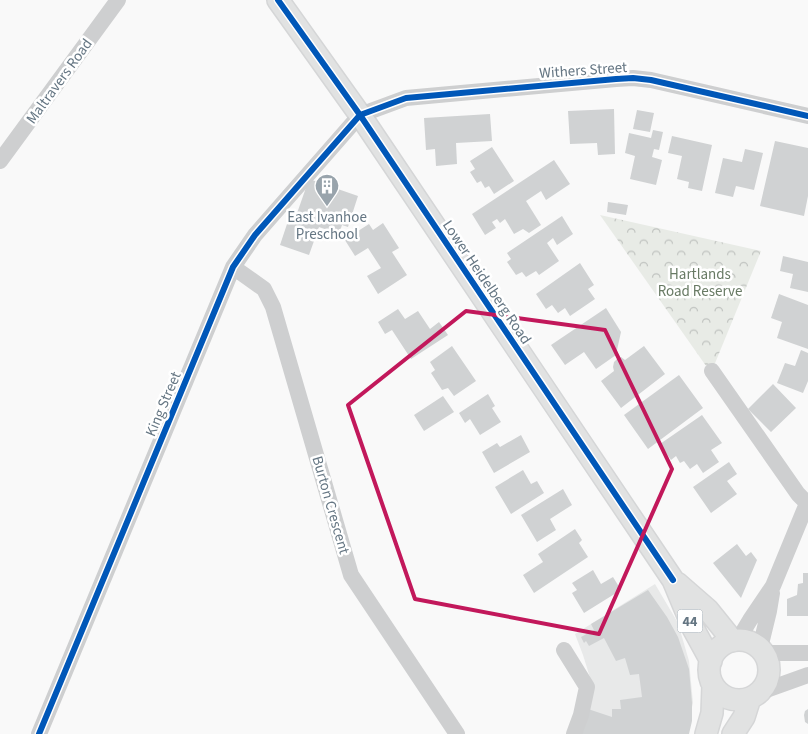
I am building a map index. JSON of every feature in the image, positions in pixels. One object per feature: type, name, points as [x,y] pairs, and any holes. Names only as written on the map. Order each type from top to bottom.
[{"type":"main road","name":"Lower Heidelberg Road","points":[[278,0],[360,115],[673,580],[693,628],[710,661]]},
{"type":"main road","name":"Lower Heidelberg Road","points":[[673,580],[708,610],[736,640]]},
{"type":"main road","points":[[733,734],[754,696],[767,681],[769,667],[762,651],[750,642],[736,640]]},
{"type":"main road","name":"44","points":[[706,734],[712,712],[713,686],[710,678],[710,661],[719,648],[736,640]]},
{"type":"main road","points":[[713,686],[720,693],[730,698],[740,700],[754,696]]},
{"type":"street","name":"Maltravers Road","points":[[0,161],[118,0]]},
{"type":"street","name":"Withers Street","points":[[360,115],[406,98],[633,78],[651,80],[808,116]]},
{"type":"street","name":"King Street","points":[[39,734],[233,267],[254,235],[360,115]]},
{"type":"street","name":"Burton Crescent","points":[[233,267],[264,289],[273,307],[351,575],[456,734]]},
{"type":"street","points":[[712,371],[798,494],[808,502],[773,586],[736,640]]},
{"type":"street","points":[[773,586],[762,651],[808,653]]},
{"type":"street","points":[[564,650],[587,687],[581,715],[574,734]]},
{"type":"street","points":[[754,696],[808,675]]},
{"type":"highlighted area","points":[[466,311],[605,330],[672,469],[599,634],[415,599],[348,405]]},
{"type":"shaded area","points":[[655,584],[678,623],[689,661],[693,703],[685,734],[576,734],[592,684],[575,634]]},
{"type":"green space","name":"Hartlands Road Reserve","points":[[600,215],[761,251],[711,373]]},
{"type":"building","points":[[614,109],[615,154],[598,155],[597,143],[570,144],[568,111]]},
{"type":"building","points":[[637,110],[654,113],[650,132],[633,129]]},
{"type":"building","points":[[490,114],[492,141],[456,143],[457,164],[436,166],[435,149],[426,150],[424,118]]},
{"type":"building","points":[[653,130],[663,132],[659,150],[654,149],[652,157],[662,160],[656,185],[630,179],[635,156],[625,153],[629,133],[651,138]]},
{"type":"building","points":[[672,136],[712,145],[702,191],[688,188],[689,182],[677,179],[682,156],[668,153]]},
{"type":"building","points":[[775,141],[808,148],[808,196],[804,216],[760,206]]},
{"type":"building","points":[[492,147],[514,181],[494,194],[489,186],[485,188],[481,181],[477,183],[470,172],[475,169],[470,161]]},
{"type":"building","points":[[745,149],[763,153],[754,190],[736,186],[733,197],[715,193],[723,158],[742,162]]},
{"type":"building","points":[[554,160],[570,184],[546,200],[541,191],[526,201],[541,225],[529,233],[523,229],[514,234],[505,219],[500,223],[497,219],[492,222],[496,228],[485,235],[472,214]]},
{"type":"building","name":"East Ivanhoe Preschool","points":[[309,179],[358,196],[348,227],[342,225],[339,234],[319,227],[309,255],[280,245],[289,218],[295,219]]},
{"type":"building","points":[[608,202],[628,205],[626,215],[607,212]]},
{"type":"building","points":[[562,216],[573,234],[557,245],[553,238],[547,243],[559,261],[539,275],[536,271],[526,277],[522,272],[516,275],[507,262],[511,259],[507,253]]},
{"type":"building","points":[[383,223],[399,248],[392,252],[407,275],[378,294],[367,276],[381,268],[368,248],[355,256],[343,237],[355,228],[358,231],[369,224],[373,230]]},
{"type":"building","points":[[783,256],[808,262],[808,292],[790,288],[793,274],[780,271]]},
{"type":"building","points":[[580,263],[594,285],[588,289],[595,299],[570,316],[565,308],[558,313],[552,305],[546,309],[536,294]]},
{"type":"building","points":[[779,294],[808,305],[808,349],[777,338],[782,322],[771,318]]},
{"type":"building","points":[[606,308],[621,332],[617,350],[614,352],[616,355],[596,369],[584,352],[565,365],[551,345]]},
{"type":"building","points":[[398,309],[405,319],[418,311],[430,329],[439,322],[448,335],[411,359],[392,330],[385,334],[378,322]]},
{"type":"building","points":[[452,346],[476,381],[454,396],[448,388],[442,390],[431,373],[435,370],[430,362]]},
{"type":"building","points":[[644,346],[665,374],[621,408],[601,381],[614,371],[614,362],[617,359],[621,357],[625,360]]},
{"type":"building","points":[[801,350],[808,353],[808,381],[803,393],[777,383],[785,363],[795,366]]},
{"type":"building","points":[[679,375],[703,408],[648,449],[624,415]]},
{"type":"building","points":[[773,384],[796,408],[771,432],[748,409]]},
{"type":"building","points":[[488,394],[495,406],[492,408],[501,422],[480,435],[470,419],[465,423],[459,413]]},
{"type":"building","points":[[443,396],[454,412],[424,431],[414,415]]},
{"type":"building","points":[[702,415],[722,443],[711,450],[719,462],[703,473],[697,464],[690,469],[684,461],[680,463],[676,456],[671,460],[660,444]]},
{"type":"building","points":[[521,435],[530,452],[494,473],[482,452],[497,443],[500,447]]},
{"type":"building","points":[[729,462],[737,474],[727,481],[737,494],[711,513],[693,487]]},
{"type":"building","points":[[523,470],[531,484],[537,481],[544,493],[511,514],[495,487]]},
{"type":"building","points":[[563,489],[572,505],[550,519],[556,530],[537,542],[521,515]]},
{"type":"building","points":[[575,529],[582,540],[579,543],[588,557],[534,593],[523,575],[543,562],[538,554]]},
{"type":"building","points":[[737,544],[746,556],[751,552],[757,560],[741,598],[713,563]]},
{"type":"building","points":[[593,570],[601,584],[613,577],[621,590],[584,613],[572,593],[577,590],[572,583]]},
{"type":"building","points":[[803,573],[808,573],[808,616],[787,616],[787,599],[797,595],[798,584],[803,583]]},
{"type":"building","points":[[648,590],[678,637],[689,669],[692,721],[689,734],[579,734],[588,709],[612,717],[612,709],[621,709],[620,700],[642,697],[639,674],[630,675],[625,658],[616,661],[604,638],[589,646],[586,641],[584,643],[581,637],[594,630],[591,624]]},
{"type":"building","points":[[808,709],[808,724],[805,722],[804,715]]},
{"type":"cycle path","points":[[278,0],[360,115],[673,580]]},
{"type":"cycle path","points":[[39,734],[233,267],[255,235],[360,115],[406,98],[633,78],[651,80],[808,116]]},
{"type":"place","name":"East Ivanhoe Preschool","points":[[327,207]]}]
